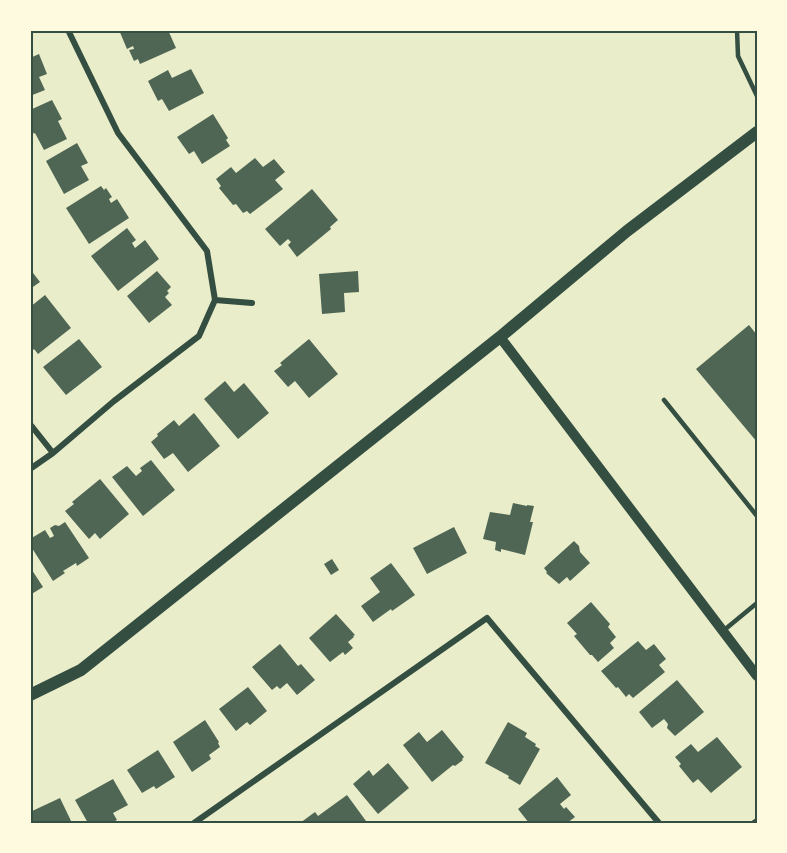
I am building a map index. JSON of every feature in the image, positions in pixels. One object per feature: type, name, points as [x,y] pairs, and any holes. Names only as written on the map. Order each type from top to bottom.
[{"type":"main road","points":[[30,695],[81,670],[500,337],[627,231],[757,132]]},
{"type":"street","points":[[30,469],[199,336],[215,300],[207,252],[118,133],[68,30]]},
{"type":"street","points":[[215,300],[252,303]]},
{"type":"street","points":[[500,337],[757,676]]},
{"type":"street","points":[[30,424],[53,453]]},
{"type":"street","points":[[194,823],[487,618],[659,823]]},
{"type":"lane","points":[[737,30],[738,56],[757,96]]},
{"type":"lane","points":[[664,400],[757,516]]},
{"type":"lane","points":[[723,631],[757,603]]},
{"type":"building","points":[[119,30],[168,30],[176,48],[140,64],[138,59],[134,61],[129,50],[134,49],[133,46],[127,49]]},
{"type":"building","points":[[39,54],[47,74],[39,77],[45,90],[30,96],[30,58]]},
{"type":"building","points":[[191,69],[204,93],[169,111],[162,99],[158,101],[148,81],[168,70],[172,78]]},
{"type":"building","points":[[52,100],[62,119],[58,121],[67,139],[44,150],[30,126],[30,110]]},
{"type":"building","points":[[213,114],[228,138],[226,140],[230,146],[202,164],[194,151],[189,154],[177,137]]},
{"type":"building","points":[[77,143],[88,163],[81,166],[89,180],[64,194],[46,161]]},
{"type":"building","points":[[255,158],[263,167],[274,159],[285,172],[275,180],[283,189],[250,214],[247,211],[243,213],[219,188],[221,186],[216,179],[231,167],[236,173]]},
{"type":"building","points":[[101,186],[104,190],[106,188],[112,197],[109,199],[111,203],[117,199],[129,218],[89,244],[66,208]]},
{"type":"building","points":[[312,189],[338,220],[330,227],[331,229],[297,257],[288,245],[291,242],[288,239],[280,246],[265,229]]},
{"type":"building","points":[[127,228],[136,240],[132,243],[135,248],[145,240],[159,259],[118,291],[91,256]]},
{"type":"building","points":[[30,269],[40,282],[30,289]]},
{"type":"building","points":[[157,271],[171,287],[165,297],[172,305],[149,323],[127,296]]},
{"type":"building","points":[[358,271],[359,292],[344,293],[345,312],[322,314],[319,274]]},
{"type":"building","points":[[45,295],[71,328],[38,354],[34,349],[31,352],[30,350],[30,307]]},
{"type":"building","points":[[749,325],[757,335],[757,442],[696,369]]},
{"type":"building","points":[[79,339],[102,367],[66,395],[43,367]]},
{"type":"building","points":[[309,339],[338,374],[309,398],[295,381],[288,387],[274,371],[282,365],[280,363]]},
{"type":"building","points":[[225,381],[234,392],[244,383],[269,413],[238,439],[204,399]]},
{"type":"building","points":[[194,413],[220,446],[188,472],[173,453],[164,459],[151,442],[174,420],[179,426]]},
{"type":"building","points":[[151,460],[175,490],[143,516],[112,477],[127,466],[136,476],[142,471],[140,468]]},
{"type":"building","points":[[100,479],[129,514],[100,539],[95,533],[89,539],[65,511],[74,504],[72,502]]},
{"type":"building","points":[[513,503],[534,506],[530,522],[533,522],[525,555],[501,549],[501,552],[495,550],[496,542],[483,539],[490,512],[510,515]]},
{"type":"building","points":[[65,522],[89,558],[63,571],[65,573],[53,581],[30,545],[30,539],[45,530],[50,538],[54,536],[50,528]]},
{"type":"building","points":[[454,527],[467,553],[427,574],[413,548]]},
{"type":"building","points":[[574,541],[590,563],[570,581],[567,577],[559,584],[546,573],[544,568]]},
{"type":"building","points":[[332,559],[339,570],[331,575],[324,564]]},
{"type":"building","points":[[391,563],[415,595],[373,622],[361,606],[380,592],[370,578]]},
{"type":"building","points":[[30,567],[43,587],[30,595]]},
{"type":"building","points":[[591,602],[610,624],[608,627],[616,637],[610,643],[614,648],[598,662],[574,636],[577,634],[567,623]]},
{"type":"building","points":[[336,614],[355,635],[348,642],[353,648],[345,655],[343,652],[330,662],[309,638]]},
{"type":"building","points":[[638,641],[646,650],[654,644],[666,659],[659,665],[665,672],[633,698],[629,694],[626,697],[601,671]]},
{"type":"building","points":[[280,644],[298,666],[301,664],[315,680],[297,695],[287,683],[280,689],[277,686],[272,690],[252,667]]},
{"type":"building","points":[[677,680],[704,712],[675,736],[667,728],[668,724],[664,719],[652,728],[639,712]]},
{"type":"building","points":[[248,687],[267,711],[250,725],[247,722],[236,731],[219,709]]},
{"type":"building","points":[[205,720],[220,747],[209,755],[211,759],[192,772],[173,742]]},
{"type":"building","points":[[508,722],[527,733],[525,737],[540,749],[520,785],[485,763]]},
{"type":"building","points":[[442,730],[464,757],[432,782],[403,745],[419,732],[427,742]]},
{"type":"building","points":[[717,737],[742,767],[711,793],[698,779],[693,783],[679,766],[681,764],[675,757],[691,744],[698,752]]},
{"type":"building","points":[[158,750],[175,777],[156,789],[154,786],[142,793],[127,770]]},
{"type":"building","points":[[388,763],[409,788],[378,814],[353,784],[369,770],[373,776]]},
{"type":"building","points":[[557,777],[571,795],[560,804],[575,817],[567,823],[529,823],[518,809]]},
{"type":"building","points":[[113,779],[128,805],[113,813],[117,820],[111,823],[88,823],[75,800]]},
{"type":"building","points":[[347,795],[366,821],[362,823],[300,823],[315,812],[318,816]]},
{"type":"building","points":[[60,798],[72,823],[30,823],[30,812]]}]
